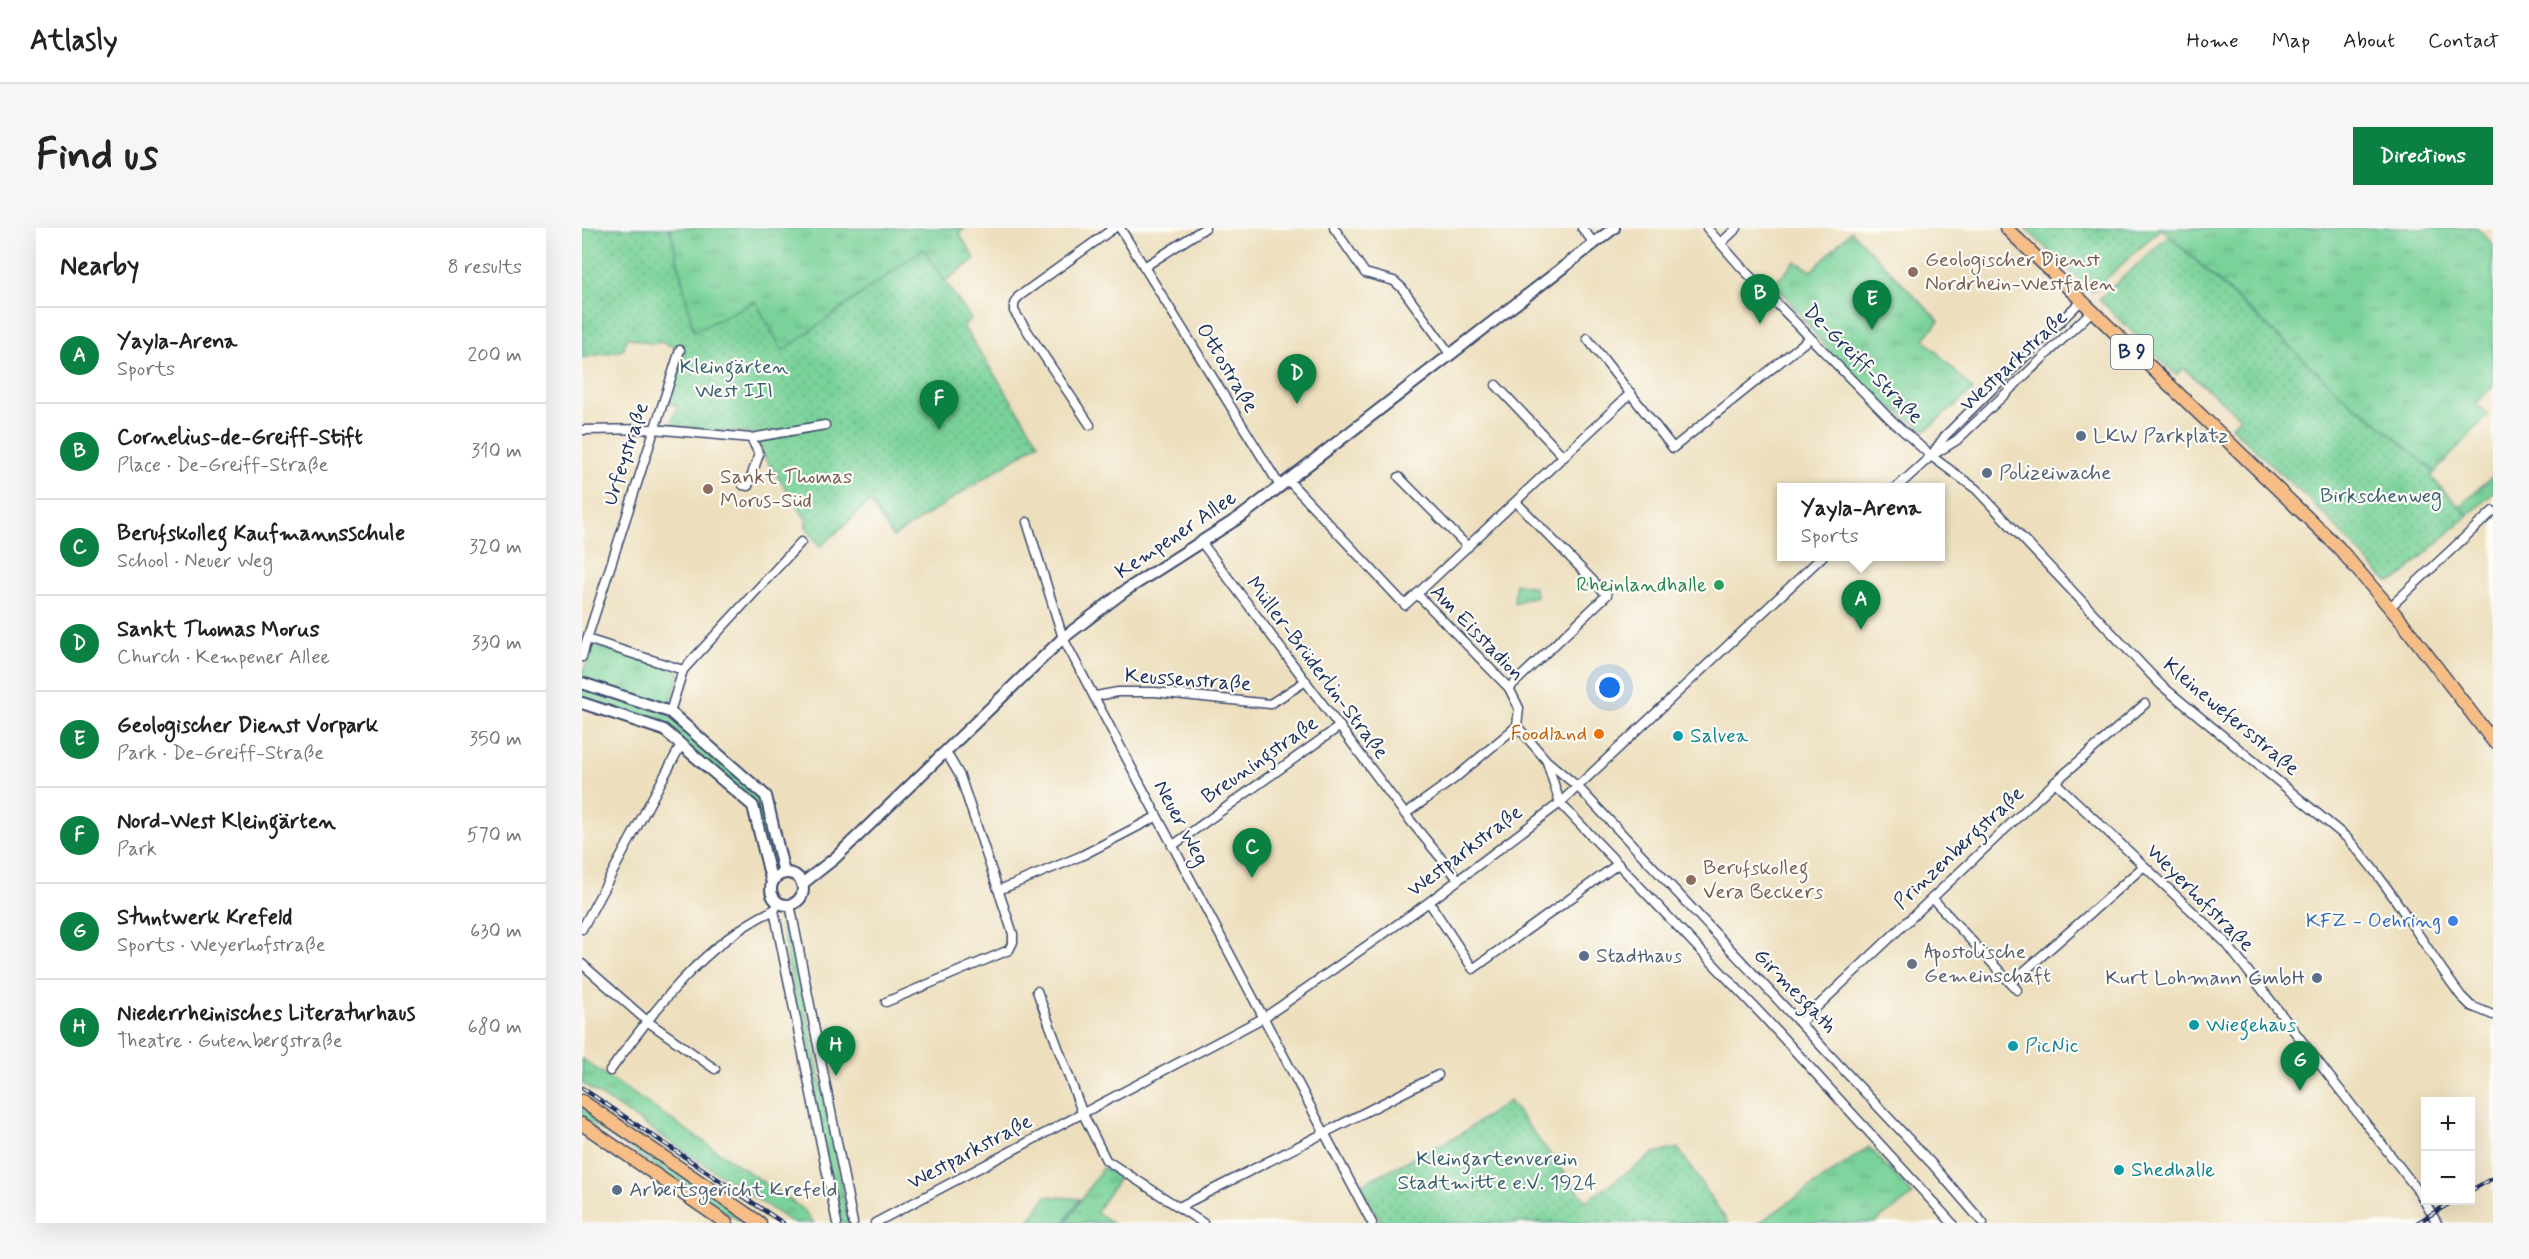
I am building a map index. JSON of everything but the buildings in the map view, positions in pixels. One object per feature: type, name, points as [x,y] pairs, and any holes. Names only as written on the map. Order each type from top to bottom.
[{"type":"main road","name":"B 9","points":[[2006,228],[2091,312],[2314,522],[2390,607],[2493,741]]},
{"type":"main road","points":[[582,1101],[760,1223]]},
{"type":"main road","points":[[582,1124],[726,1223]]},
{"type":"street","points":[[1090,425],[1014,311],[1014,304],[1018,297],[1114,228]]},
{"type":"street","name":"Ottostraße","points":[[1120,228],[1284,483]]},
{"type":"street","points":[[1144,267],[1205,228]]},
{"type":"street","points":[[1334,228],[1365,273],[1394,281],[1402,288],[1450,354]]},
{"type":"street","points":[[1582,228],[1594,243]]},
{"type":"street","name":"Kempener Allee","points":[[802,884],[835,858],[1063,638],[1126,590],[1202,543],[1284,483],[1612,228]]},
{"type":"street","name":"De-Greiff-Straße","points":[[1707,228],[1810,338],[1931,456]]},
{"type":"street","points":[[1721,243],[1737,228]]},
{"type":"street","name":"Westparkstraße","points":[[1931,456],[1945,436],[2081,301]]},
{"type":"street","name":"Westparkstraße","points":[[1901,483],[1931,456],[1957,440],[2091,312]]},
{"type":"street","points":[[1587,338],[1631,393],[1648,419],[1673,448],[1810,338]]},
{"type":"street","name":"Urfeystraße","points":[[582,657],[680,350]]},
{"type":"street","points":[[1496,385],[1564,457]]},
{"type":"street","points":[[1417,594],[1631,393]]},
{"type":"street","points":[[582,430],[653,429],[751,438],[825,425]]},
{"type":"street","points":[[742,485],[748,486],[759,454],[751,438]]},
{"type":"street","name":"Kleinewefersstraße","points":[[1931,456],[1976,489],[2161,685],[2346,837],[2366,858],[2402,907],[2461,996],[2471,1006],[2493,1016]]},
{"type":"street","points":[[1399,477],[1468,547]]},
{"type":"street","name":"Am Eisstadion","points":[[1284,483],[1405,605],[1417,594],[1509,688],[1519,708],[1517,726]]},
{"type":"street","points":[[1509,688],[1607,595],[1516,502]]},
{"type":"street","points":[[2390,607],[2493,511]]},
{"type":"street","name":"Neuer Weg","points":[[1027,522],[1063,638],[1096,696],[1156,817],[1372,1223]]},
{"type":"street","points":[[664,730],[683,670],[801,542]]},
{"type":"street","name":"Müller-Brüderlin-Straße","points":[[1202,543],[1405,814],[1458,879]]},
{"type":"street","name":"Westparkstraße","points":[[875,1223],[1263,1018],[1429,902],[1560,803],[1818,561]]},
{"type":"street","points":[[587,639],[683,670]]},
{"type":"street","name":"Keussenstraße","points":[[1096,696],[1118,692],[1155,692],[1270,704],[1306,681]]},
{"type":"street","points":[[582,683],[670,712],[766,796],[784,873]]},
{"type":"street","points":[[582,703],[664,730],[753,806],[772,884],[772,895],[777,906],[837,1223]]},
{"type":"street","name":"Prinzenbergstraße","points":[[1801,1022],[2055,782],[2145,704]]},
{"type":"street","name":"Breuningstraße","points":[[1172,846],[1340,726]]},
{"type":"street","points":[[1405,814],[1454,779],[1517,726],[1547,761],[1578,787]]},
{"type":"street","points":[[582,930],[681,745]]},
{"type":"street","points":[[886,1002],[1009,950],[1013,942],[1013,934],[999,890],[960,776],[946,752]]},
{"type":"street","points":[[1547,761],[1560,803]]},
{"type":"street","name":"Weyerhofstraße","points":[[2055,782],[2226,943],[2419,1192],[2437,1223]]},
{"type":"street","name":"Girmesgath","points":[[1578,787],[1801,1022],[1983,1223]]},
{"type":"street","name":"Girmesgath","points":[[1560,803],[1763,1016],[1952,1223]]},
{"type":"street","points":[[999,890],[1081,856],[1156,817]]},
{"type":"street","points":[[1429,902],[1473,969],[1617,864]]},
{"type":"street","points":[[1932,898],[2014,987],[2144,866]]},
{"type":"street","points":[[610,1071],[647,1021],[704,960],[744,927],[777,906],[790,904],[800,898],[802,884],[795,875],[784,873],[777,876],[772,884]]},
{"type":"street","points":[[790,904],[854,1223]]},
{"type":"street","points":[[582,964],[647,1021],[715,1069]]},
{"type":"street","points":[[1037,991],[1082,1113],[1106,1160],[1203,1223]]},
{"type":"street","points":[[1179,1207],[1438,1075]]},
{"type":"green space","name":"Kleingärten West III","points":[[582,228],[670,228],[694,332],[755,301],[783,351],[923,249],[971,319],[963,326],[1039,443],[893,537],[870,502],[820,547],[805,525],[807,521],[765,458],[754,434],[670,426],[678,406],[667,402],[685,351],[661,342],[652,344],[627,337],[623,350],[582,358]]},
{"type":"green space","points":[[670,228],[965,228],[959,233],[975,259],[945,281],[923,249],[783,351],[694,333]]},
{"type":"green space","points":[[2025,228],[2161,228],[2092,292]]},
{"type":"green space","points":[[2161,228],[2478,228],[2493,245],[2493,387],[2476,403],[2488,415],[2435,472],[2361,409],[2359,411]]},
{"type":"green space","points":[[1851,231],[1939,321],[1924,339],[1973,390],[1926,430],[1854,383],[1775,283],[1795,261],[1812,271]]},
{"type":"green space","name":"Birkschenweg","points":[[2169,236],[2358,410],[2360,408],[2435,472],[2431,477],[2468,515],[2398,579],[2390,582],[2382,577],[2326,516],[2231,427],[2240,417],[2183,368],[2176,375],[2099,299]]},
{"type":"green space","points":[[2493,476],[2493,493],[2468,515],[2459,506]]},
{"type":"green space","points":[[1516,583],[1533,587],[1537,596],[1514,603]]},
{"type":"green space","points":[[593,645],[680,672],[668,714],[764,798],[780,870],[772,872],[753,806],[660,729],[582,701],[582,675]]},
{"type":"green space","points":[[780,912],[787,914],[849,1223],[839,1223]]},
{"type":"green space","points":[[582,1059],[803,1209],[814,1223],[793,1223],[582,1083]]},
{"type":"green space","name":"Kleingartenverein Stadtmitte e.V. 1924","points":[[1509,1101],[1586,1201],[1655,1153],[1678,1148],[1728,1223],[1382,1223],[1359,1185],[1459,1135]]},
{"type":"green space","points":[[582,1108],[754,1223],[744,1223],[718,1208],[582,1117]]},
{"type":"green space","points":[[1869,1147],[1913,1195],[1874,1223],[1759,1223]]},
{"type":"green space","points":[[1103,1167],[1120,1177],[1096,1212],[1112,1223],[1066,1223]]},
{"type":"green space","points":[[1046,1196],[1080,1199],[1064,1223],[1034,1223],[1030,1220]]},
{"type":"railway","points":[[582,1088],[783,1223]]},
{"type":"railway","points":[[2475,1188],[2493,1178]]},
{"type":"railway","points":[[2417,1223],[2447,1205]]},
{"type":"place","name":"Geologischer Dienst Nordrhein-Westfalen","points":[[1913,272]]},
{"type":"place","name":"Cornelius-de-Greiff-Stift","points":[[1760,324]]},
{"type":"place","name":"Geologischer Dienst Vorpark","points":[[1872,330]]},
{"type":"place","name":"Sankt Thomas Morus","points":[[1297,404]]},
{"type":"place","name":"Nord-West Kleingärten","points":[[939,430]]},
{"type":"place","name":"LKW Parkplatz","points":[[2081,436]]},
{"type":"place","name":"Polizeiwache","points":[[1987,473]]},
{"type":"place","name":"Sankt Thomas Morus-Süd","points":[[708,489]]},
{"type":"place","name":"Rheinlandhalle","points":[[1719,585]]},
{"type":"place","name":"Yayla-Arena","points":[[1861,630]]},
{"type":"place","name":"Foodland","points":[[1599,734]]},
{"type":"place","name":"Salvea","points":[[1678,736]]},
{"type":"place","name":"Berufskolleg Kaufmannsschule","points":[[1252,878]]},
{"type":"place","name":"Berufskolleg Vera Beckers","points":[[1691,880]]},
{"type":"place","name":"KFZ - Oehring","points":[[2453,921]]},
{"type":"place","name":"Stadthaus","points":[[1584,956]]},
{"type":"place","name":"Apostolische Gemeinschaft","points":[[1912,964]]},
{"type":"place","name":"Kurt Lohmann GmbH","points":[[2317,978]]},
{"type":"place","name":"Wiegehaus","points":[[2194,1025]]},
{"type":"place","name":"PicNic","points":[[2013,1046]]},
{"type":"place","name":"Niederrheinisches Literaturhaus","points":[[836,1076]]},
{"type":"place","name":"Stuntwerk Krefeld","points":[[2300,1091]]},
{"type":"place","name":"Shedhalle","points":[[2119,1170]]},
{"type":"place","name":"Arbeitsgericht Krefeld","points":[[617,1190]]}]
